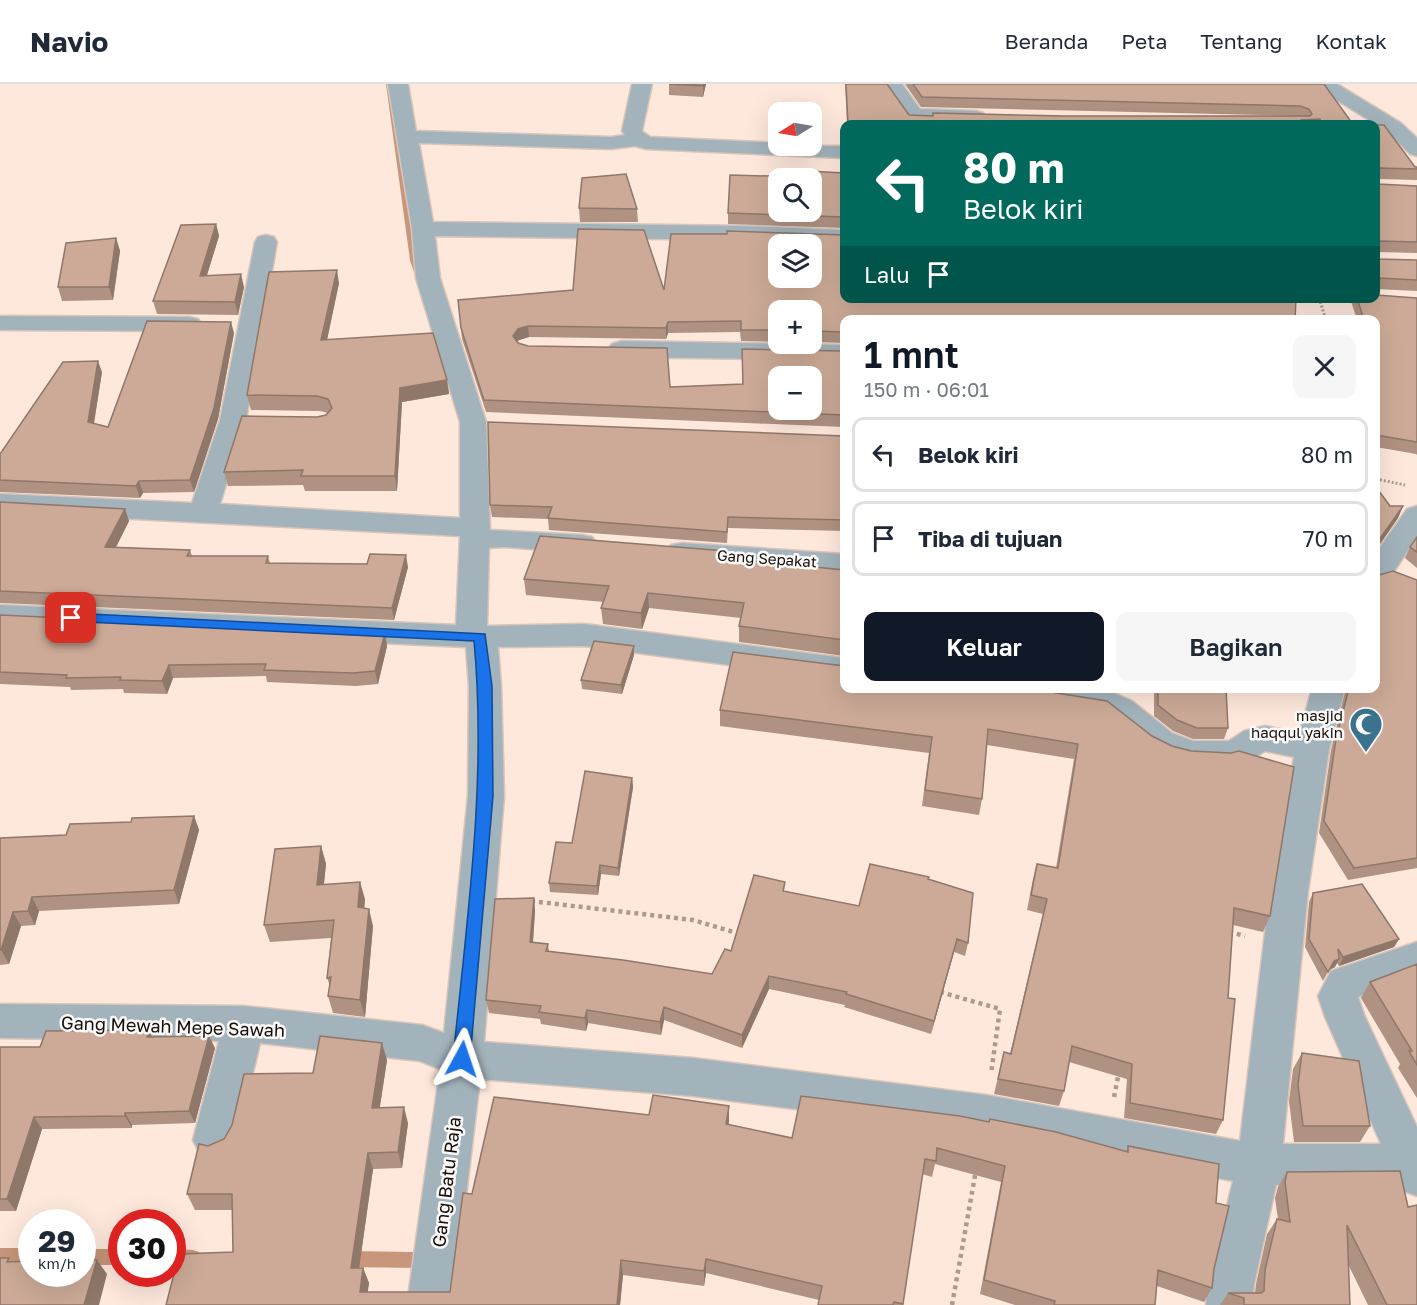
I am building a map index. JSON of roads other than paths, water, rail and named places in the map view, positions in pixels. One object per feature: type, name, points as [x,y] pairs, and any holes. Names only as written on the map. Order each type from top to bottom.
[{"type":"street","name":"Gang Batu Raja","points":[[398,84],[423,229],[428,278],[485,423],[474,534],[476,636],[485,686],[486,796],[476,895],[445,1052],[430,1305]]},
{"type":"street","points":[[642,84],[632,131],[646,144],[840,152]]},
{"type":"street","points":[[892,84],[916,120],[994,117]]},
{"type":"street","points":[[1324,84],[1375,120]]},
{"type":"street","points":[[1385,127],[1417,150]]},
{"type":"street","points":[[408,137],[611,143],[638,139]]},
{"type":"street","points":[[423,229],[746,233],[840,237]]},
{"type":"street","points":[[203,512],[244,420],[231,324],[267,243]]},
{"type":"street","points":[[0,323],[231,324]]},
{"type":"street","points":[[599,348],[840,353]]},
{"type":"street","points":[[0,502],[203,512],[610,546]]},
{"type":"street","points":[[1389,571],[1417,515]]},
{"type":"street","name":"Gang Sepakat","points":[[657,550],[840,564]]},
{"type":"street","points":[[0,615],[476,636],[584,634],[840,668]]},
{"type":"street","points":[[1033,693],[1112,704],[1127,712],[1152,738],[1179,751],[1215,756],[1238,751],[1258,739],[1271,738],[1312,750]]},
{"type":"street","points":[[1229,1305],[1259,1165],[1286,944],[1289,891],[1312,750],[1328,693]]},
{"type":"street","points":[[1414,1169],[1345,1017],[1338,996],[1345,983],[1417,958]]},
{"type":"street","name":"Gang Mewah Mepe Sawah","points":[[0,1021],[244,1024],[445,1052],[693,1077],[986,1114],[1259,1165],[1414,1169]]},
{"type":"street","points":[[215,1140],[244,1024]]},
{"type":"waterway","points":[[389,84],[414,260],[419,275]]},
{"type":"waterway","points":[[345,1259],[421,1260],[422,1251]]},
{"type":"waterway","points":[[0,1256],[18,1256]]},
{"type":"waterway","points":[[96,1257],[108,1257]]},
{"type":"waterway","points":[[186,1258],[193,1258]]},
{"type":"place","name":"masjid haqqul yakin","points":[[1366,753]]}]
